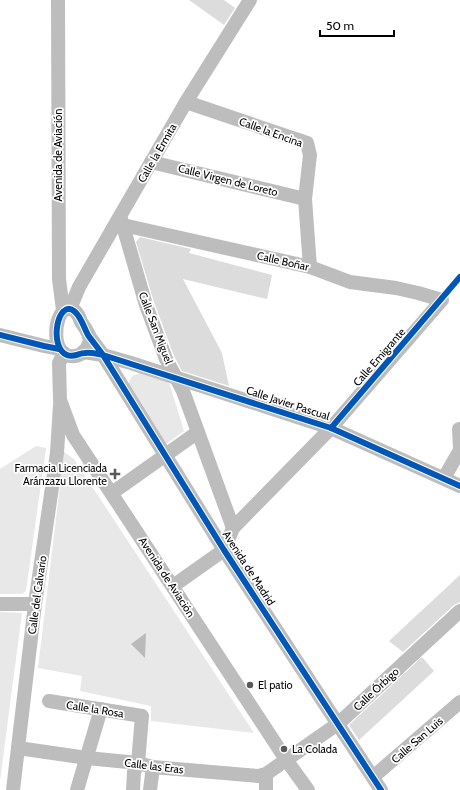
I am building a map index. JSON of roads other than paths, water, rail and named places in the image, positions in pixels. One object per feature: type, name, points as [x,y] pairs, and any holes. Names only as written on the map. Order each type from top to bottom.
[{"type":"street","name":"Avenida de Aviación","points":[[58,0],[59,279],[66,310],[60,316],[60,400],[73,435],[287,761],[308,790]]},
{"type":"street","name":"Calle la Ermita","points":[[66,310],[121,220],[151,162],[186,102],[250,0]]},
{"type":"street","name":"Calle la Encina","points":[[186,102],[307,143],[310,155],[305,199],[310,267]]},
{"type":"street","name":"Calle Virgen de Loreto","points":[[151,162],[305,199]]},
{"type":"street","name":"Calle Boñar","points":[[121,220],[310,267],[350,282],[396,288],[442,300]]},
{"type":"street","name":"Calle San Miguel","points":[[121,220],[146,305],[166,359],[176,378],[198,432],[233,528]]},
{"type":"street","name":"Calle Emigrante","points":[[224,550],[233,528],[331,428],[442,300]]},
{"type":"street","points":[[66,310],[76,312],[89,336],[103,355]]},
{"type":"street","points":[[0,335],[44,346],[60,347]]},
{"type":"street","points":[[84,352],[89,344],[89,336]]},
{"type":"street","name":"Calle Javier Pascual","points":[[60,347],[70,356],[75,356],[84,352],[103,355],[331,428],[460,486]]},
{"type":"street","name":"Avenida de Madrid","points":[[103,355],[224,550],[382,790]]},
{"type":"street","name":"Calle del Calvario","points":[[13,790],[35,604],[57,453],[60,400]]},
{"type":"street","points":[[444,478],[460,449],[459,429]]},
{"type":"street","points":[[112,494],[198,432]]},
{"type":"street","points":[[173,586],[224,550]]},
{"type":"street","points":[[0,604],[35,604]]},
{"type":"street","name":"Calle Órbigo","points":[[287,761],[339,723],[460,610]]},
{"type":"street","name":"Calle la Rosa","points":[[49,701],[142,716],[138,763]]},
{"type":"street","name":"Calle San Luis","points":[[373,777],[460,702]]},
{"type":"street","points":[[77,790],[101,709]]},
{"type":"street","name":"Calle las Eras","points":[[18,748],[86,758],[138,763],[153,767],[258,776],[266,774],[287,761]]},
{"type":"street","points":[[133,790],[134,772],[138,763]]},
{"type":"street","points":[[150,790],[153,767]]},
{"type":"street","points":[[266,774],[266,790]]},
{"type":"place","name":"Farmacia Licenciada Aránzazu Llorente","points":[[115,474]]},
{"type":"place","name":"El patio","points":[[250,685]]},
{"type":"place","name":"La Colada","points":[[284,749]]}]
